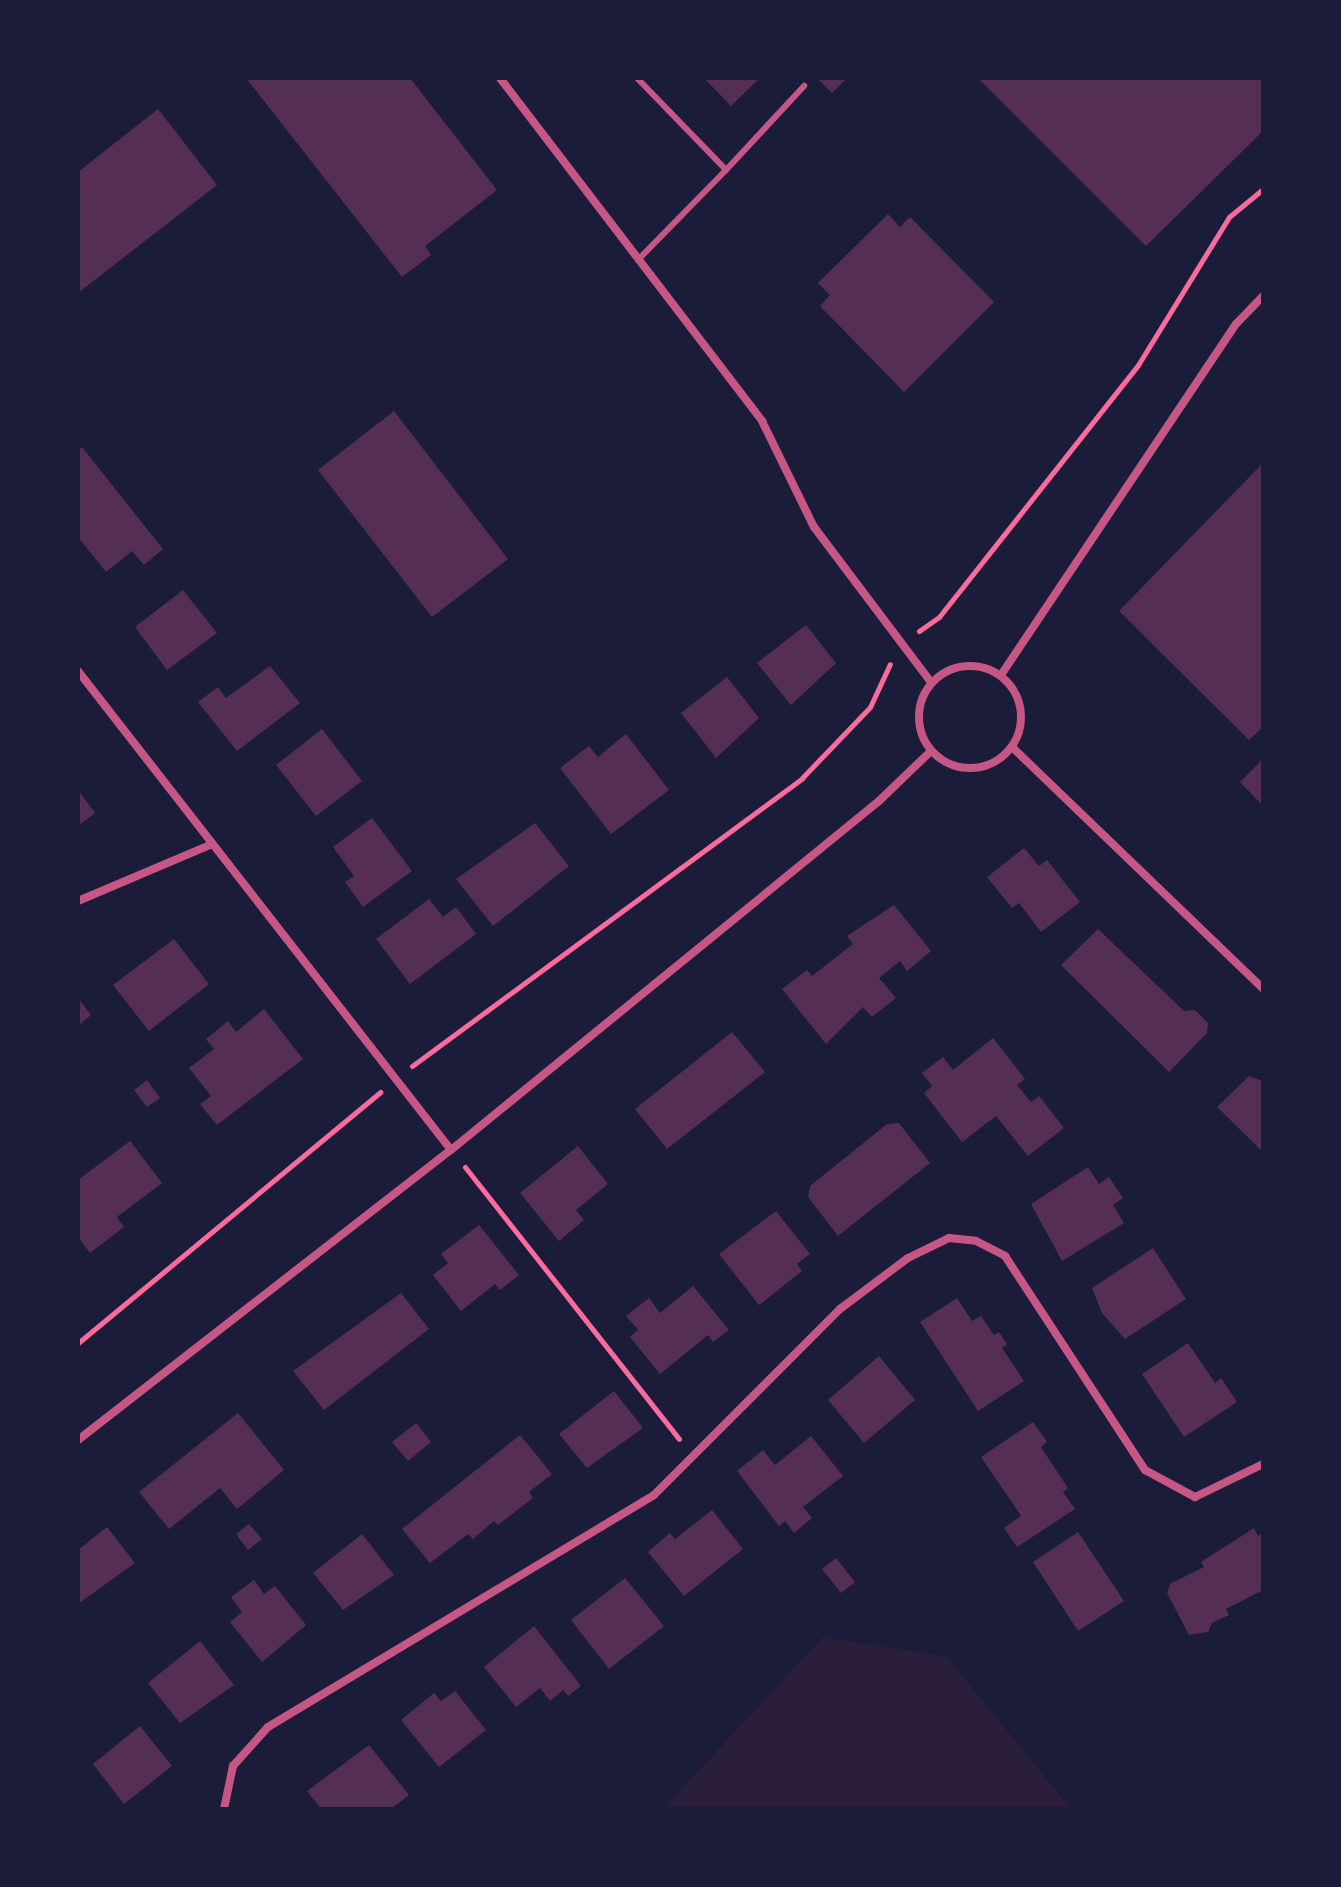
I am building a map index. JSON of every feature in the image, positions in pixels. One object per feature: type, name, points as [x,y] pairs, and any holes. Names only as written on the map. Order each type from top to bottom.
[{"type":"street","points":[[500,78],[762,421],[814,527],[931,682]]},
{"type":"street","points":[[1001,675],[1236,324],[1263,296]]},
{"type":"street","points":[[973,665],[1001,675],[1018,695],[1021,728],[1013,748],[989,766],[959,768],[931,751],[919,729],[920,703],[931,682],[951,668],[973,665]]},
{"type":"street","points":[[78,671],[210,845],[398,1076],[451,1150]]},
{"type":"street","points":[[1013,748],[1263,989]]},
{"type":"street","points":[[78,1440],[451,1150],[879,801],[931,751]]},
{"type":"street","points":[[78,901],[210,845]]},
{"type":"street","points":[[224,1809],[233,1766],[268,1727],[654,1495],[840,1309],[908,1258],[949,1238],[976,1241],[1005,1256],[1145,1470],[1195,1497],[1263,1464]]},
{"type":"lane","points":[[637,78],[726,170]]},
{"type":"lane","points":[[638,260],[804,86]]},
{"type":"path","points":[[78,1343],[398,1076],[802,778],[870,707],[900,643],[949,605],[1138,365],[1229,217],[1263,189]]},
{"type":"path","points":[[451,1150],[692,1455]]},
{"type":"shaded area","points":[[823,1637],[947,1657],[1071,1809],[663,1809]]},
{"type":"building","points":[[246,78],[410,78],[497,190],[425,246],[431,255],[402,277]]},
{"type":"building","points":[[704,78],[760,78],[731,106]]},
{"type":"building","points":[[817,78],[847,78],[832,93]]},
{"type":"building","points":[[978,78],[1263,78],[1263,131],[1146,246]]},
{"type":"building","points":[[158,109],[217,185],[78,293],[78,172]]},
{"type":"building","points":[[888,214],[900,227],[910,217],[994,302],[904,392],[820,306],[830,295],[818,283]]},
{"type":"building","points":[[394,411],[508,559],[432,617],[318,470]]},
{"type":"building","points":[[82,447],[163,549],[144,565],[132,551],[106,572],[78,537],[78,450]]},
{"type":"building","points":[[1263,463],[1263,727],[1249,740],[1119,611]]},
{"type":"building","points":[[183,590],[217,633],[167,670],[135,627]]},
{"type":"building","points":[[806,625],[836,663],[791,705],[757,663]]},
{"type":"building","points":[[270,666],[300,703],[237,751],[198,702],[218,687],[226,698]]},
{"type":"building","points":[[727,677],[759,718],[716,758],[681,713]]},
{"type":"building","points":[[322,729],[362,781],[316,816],[276,765]]},
{"type":"building","points":[[626,734],[669,790],[611,834],[560,768],[589,746],[598,757]]},
{"type":"building","points":[[1263,759],[1263,806],[1240,782]]},
{"type":"building","points":[[78,790],[95,813],[78,826]]},
{"type":"building","points":[[372,818],[412,871],[363,907],[345,882],[354,876],[333,847]]},
{"type":"building","points":[[535,823],[569,866],[493,926],[456,879]]},
{"type":"building","points":[[1024,848],[1039,866],[1047,860],[1080,902],[1041,932],[1019,903],[1012,908],[987,877]]},
{"type":"building","points":[[429,899],[443,917],[456,907],[476,934],[410,984],[376,939]]},
{"type":"building","points":[[894,905],[931,951],[907,971],[900,961],[879,978],[896,998],[872,1017],[863,1007],[826,1044],[782,989],[807,970],[812,976],[853,944],[847,936]]},
{"type":"building","points":[[1098,929],[1184,1011],[1195,1010],[1208,1023],[1207,1033],[1169,1072],[1061,965]]},
{"type":"building","points":[[174,939],[209,984],[149,1031],[113,985]]},
{"type":"building","points":[[78,998],[91,1015],[78,1026]]},
{"type":"building","points":[[264,1009],[303,1059],[217,1125],[200,1104],[211,1096],[189,1068],[214,1049],[206,1039],[228,1021],[236,1032]]},
{"type":"building","points":[[732,1032],[765,1072],[667,1149],[635,1109]]},
{"type":"building","points":[[993,1038],[1025,1079],[1017,1085],[1031,1102],[1039,1096],[1064,1128],[1028,1156],[996,1116],[962,1142],[924,1093],[932,1086],[922,1073],[943,1057],[953,1070]]},
{"type":"building","points":[[1249,1076],[1263,1081],[1263,1152],[1217,1107]]},
{"type":"building","points":[[147,1080],[160,1098],[147,1107],[134,1090]]},
{"type":"building","points":[[899,1123],[930,1163],[838,1236],[808,1197],[810,1186],[887,1124]]},
{"type":"building","points":[[130,1141],[162,1183],[117,1217],[124,1227],[90,1253],[78,1237],[78,1180]]},
{"type":"building","points":[[578,1146],[608,1184],[576,1210],[584,1220],[559,1241],[520,1193]]},
{"type":"building","points":[[1088,1167],[1099,1184],[1109,1177],[1123,1198],[1113,1205],[1124,1223],[1062,1261],[1031,1204]]},
{"type":"building","points":[[776,1211],[810,1254],[797,1264],[802,1271],[759,1305],[719,1254]]},
{"type":"building","points":[[479,1225],[519,1275],[500,1290],[495,1284],[461,1311],[433,1275],[448,1263],[441,1254]]},
{"type":"building","points":[[1153,1248],[1186,1299],[1125,1339],[1102,1313],[1092,1288]]},
{"type":"building","points":[[693,1286],[729,1330],[713,1342],[708,1335],[660,1374],[630,1337],[638,1330],[626,1316],[649,1298],[660,1313]]},
{"type":"building","points":[[401,1293],[429,1329],[324,1410],[293,1371]]},
{"type":"building","points":[[957,1298],[972,1321],[981,1316],[994,1335],[999,1332],[1007,1344],[1002,1348],[1024,1381],[978,1411],[920,1322]]},
{"type":"building","points":[[1188,1343],[1215,1383],[1221,1378],[1237,1402],[1184,1437],[1142,1374]]},
{"type":"building","points":[[879,1356],[915,1400],[864,1443],[828,1400]]},
{"type":"building","points":[[614,1391],[643,1428],[587,1468],[559,1434]]},
{"type":"building","points":[[238,1413],[284,1470],[237,1509],[220,1488],[169,1529],[139,1492]]},
{"type":"building","points":[[1033,1422],[1047,1442],[1041,1447],[1068,1488],[1063,1492],[1075,1509],[1017,1547],[1004,1528],[1021,1516],[981,1457]]},
{"type":"building","points":[[416,1423],[431,1442],[408,1461],[392,1442]]},
{"type":"building","points":[[520,1435],[552,1474],[529,1492],[533,1498],[498,1525],[494,1521],[473,1539],[468,1534],[430,1563],[402,1529]]},
{"type":"building","points":[[811,1436],[843,1476],[803,1507],[812,1518],[794,1533],[785,1521],[779,1526],[737,1471],[763,1450],[775,1465]]},
{"type":"building","points":[[712,1510],[743,1549],[684,1596],[648,1552],[670,1533],[675,1539]]},
{"type":"building","points":[[249,1524],[262,1539],[248,1550],[236,1534]]},
{"type":"building","points":[[107,1527],[135,1563],[78,1604],[78,1550]]},
{"type":"building","points":[[1254,1528],[1258,1536],[1263,1533],[1263,1590],[1226,1609],[1229,1615],[1212,1623],[1208,1632],[1189,1635],[1167,1593],[1170,1584],[1204,1567],[1201,1562]]},
{"type":"building","points":[[1078,1532],[1124,1601],[1078,1631],[1033,1562]]},
{"type":"building","points":[[362,1534],[394,1575],[343,1610],[313,1573]]},
{"type":"building","points":[[836,1558],[855,1582],[841,1593],[822,1569]]},
{"type":"building","points":[[625,1578],[664,1626],[609,1669],[571,1620]]},
{"type":"building","points":[[254,1580],[264,1594],[275,1586],[306,1625],[262,1662],[230,1622],[242,1612],[231,1597]]},
{"type":"building","points":[[534,1626],[581,1686],[568,1696],[563,1690],[550,1701],[540,1688],[516,1707],[484,1667]]},
{"type":"building","points":[[200,1641],[234,1685],[180,1723],[148,1683]]},
{"type":"building","points":[[455,1691],[486,1730],[439,1767],[401,1720],[434,1693],[441,1701]]},
{"type":"building","points":[[140,1726],[172,1766],[124,1804],[93,1764]]},
{"type":"building","points":[[369,1745],[409,1795],[391,1809],[321,1809],[307,1791]]}]
